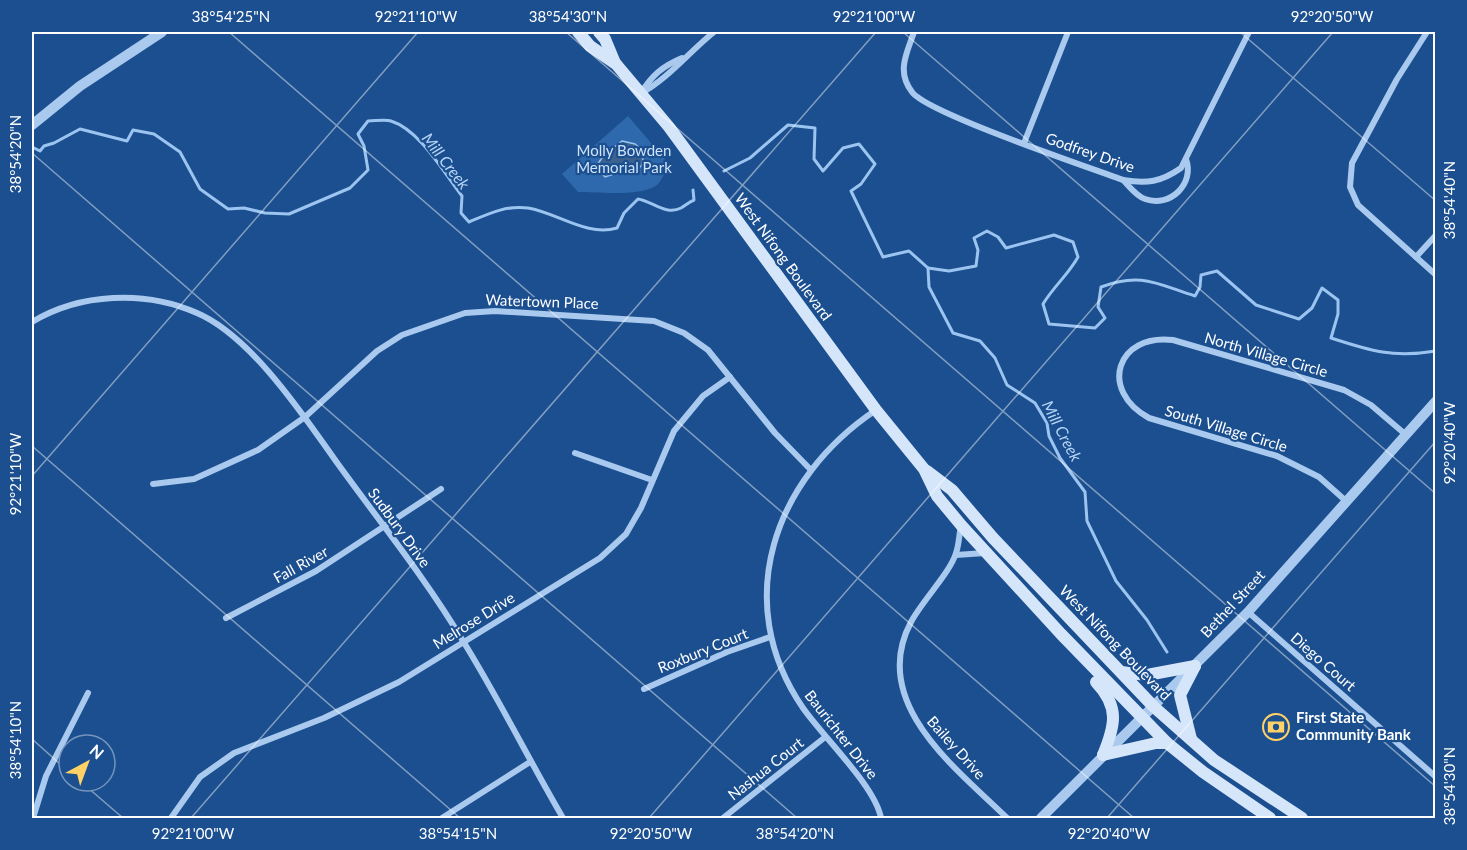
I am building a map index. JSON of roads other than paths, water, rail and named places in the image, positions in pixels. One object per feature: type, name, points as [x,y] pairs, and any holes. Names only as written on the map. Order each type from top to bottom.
[{"type":"main road","name":"West Nifong Boulevard","points":[[578,32],[590,46],[616,64]]},
{"type":"main road","name":"West Nifong Boulevard","points":[[599,32],[605,39],[616,64],[703,173],[876,410],[924,469],[937,496],[961,525],[1061,634],[1167,743],[1203,772],[1270,819]]},
{"type":"main road","name":"West Nifong Boulevard","points":[[924,469],[952,490],[993,537],[1154,707],[1214,760],[1302,819]]},
{"type":"main road","points":[[1061,634],[1064,648],[1106,692],[1113,710],[1114,729],[1103,755]]},
{"type":"main road","points":[[1121,672],[1147,675],[1195,666]]},
{"type":"main road","points":[[1191,741],[1180,695],[1195,666]]},
{"type":"main road","points":[[1103,755],[1156,743],[1167,743]]},
{"type":"street","points":[[32,125],[80,86],[162,32]]},
{"type":"street","points":[[640,94],[650,79],[665,65],[683,58],[714,32]]},
{"type":"street","name":"Godfrey Drive","points":[[914,32],[902,65],[907,84],[916,97],[977,125],[1024,143],[1123,180],[1141,183],[1166,178],[1181,168],[1250,32]]},
{"type":"street","points":[[1024,143],[1068,32]]},
{"type":"street","points":[[1427,32],[1396,79],[1352,163],[1350,187],[1358,205],[1436,275]]},
{"type":"street","points":[[1123,180],[1138,196],[1147,200],[1164,200],[1175,195],[1185,184],[1190,169],[1186,159]]},
{"type":"street","points":[[1416,257],[1436,235]]},
{"type":"street","name":"Sudbury Drive","points":[[32,322],[52,310],[114,297],[161,302],[198,313],[230,334],[255,358],[305,417],[463,641],[563,819]]},
{"type":"street","name":"Watertown Place","points":[[153,484],[194,479],[258,450],[305,417],[377,351],[402,335],[465,313],[495,311],[654,321],[684,333],[708,350],[775,433],[810,469]]},
{"type":"street","name":"North Village Circle","points":[[1119,368],[1124,358],[1146,340],[1173,340],[1344,390],[1371,405],[1405,434]]},
{"type":"street","name":"South Village Circle","points":[[1119,368],[1121,391],[1136,411],[1149,418],[1277,456],[1319,477],[1346,501]]},
{"type":"street","name":"Melrose Drive","points":[[171,819],[200,777],[234,753],[324,718],[399,682],[600,558],[626,534],[642,508],[674,431],[703,396],[730,377]]},
{"type":"street","name":"Bethel Street","points":[[1041,819],[1248,612],[1436,400]]},
{"type":"street","name":"Baurichter Drive","points":[[876,410],[859,422],[810,469],[778,527],[770,553],[766,582],[770,638],[787,684],[824,738],[872,793],[881,819]]},
{"type":"street","points":[[575,453],[652,480]]},
{"type":"street","name":"Fall River","points":[[226,618],[316,572],[441,489]]},
{"type":"street","name":"Bailey Drive","points":[[961,525],[956,555],[909,625],[900,665],[902,688],[909,711],[925,735],[1007,819]]},
{"type":"street","points":[[956,555],[986,553]]},
{"type":"street","name":"Diego Court","points":[[1248,612],[1436,777]]},
{"type":"street","name":"Roxbury Court","points":[[644,689],[727,652],[770,638]]},
{"type":"street","points":[[33,819],[46,776],[88,693]]},
{"type":"street","name":"Nashua Court","points":[[723,819],[824,738]]},
{"type":"street","points":[[442,819],[530,762]]},
{"type":"waterway","name":"Mill Creek","points":[[32,147],[40,151],[44,146],[80,129],[127,141],[133,130],[154,134],[180,152],[200,189],[228,209],[244,208],[265,213],[289,214],[350,188],[368,170],[364,146],[358,134],[368,121],[380,120],[391,121],[402,126],[421,143],[462,196],[461,213],[469,222],[497,211],[520,207],[539,211],[584,227],[606,230],[617,228],[624,213],[638,199],[664,209],[675,210],[694,200],[693,190]]},
{"type":"waterway","name":"Mill Creek","points":[[724,171],[750,158],[788,125],[815,128],[814,159],[823,171],[843,148],[859,144],[875,164],[861,184],[851,191],[883,257],[909,251],[928,268],[929,287],[953,333],[980,341],[995,358],[1007,385],[1035,403],[1047,423],[1049,436],[1060,458],[1085,492],[1087,521],[1116,581],[1147,620],[1167,652]]},
{"type":"waterway","points":[[928,268],[949,271],[976,266],[978,250],[974,238],[987,231],[998,237],[1006,248],[1054,235],[1073,242],[1078,257],[1043,304],[1049,324],[1095,328],[1105,318],[1098,307],[1101,287],[1127,280],[1149,281],[1195,296],[1200,287],[1201,275],[1217,271],[1256,305],[1299,319],[1312,308],[1322,288],[1338,300],[1338,314],[1331,338],[1382,352],[1407,354],[1436,351]]},
{"type":"place","name":"First State Community Bank","points":[[1276,727]]},
{"type":"park label","name":"Molly Bowden Memorial Park","points":[[624,160]]}]
